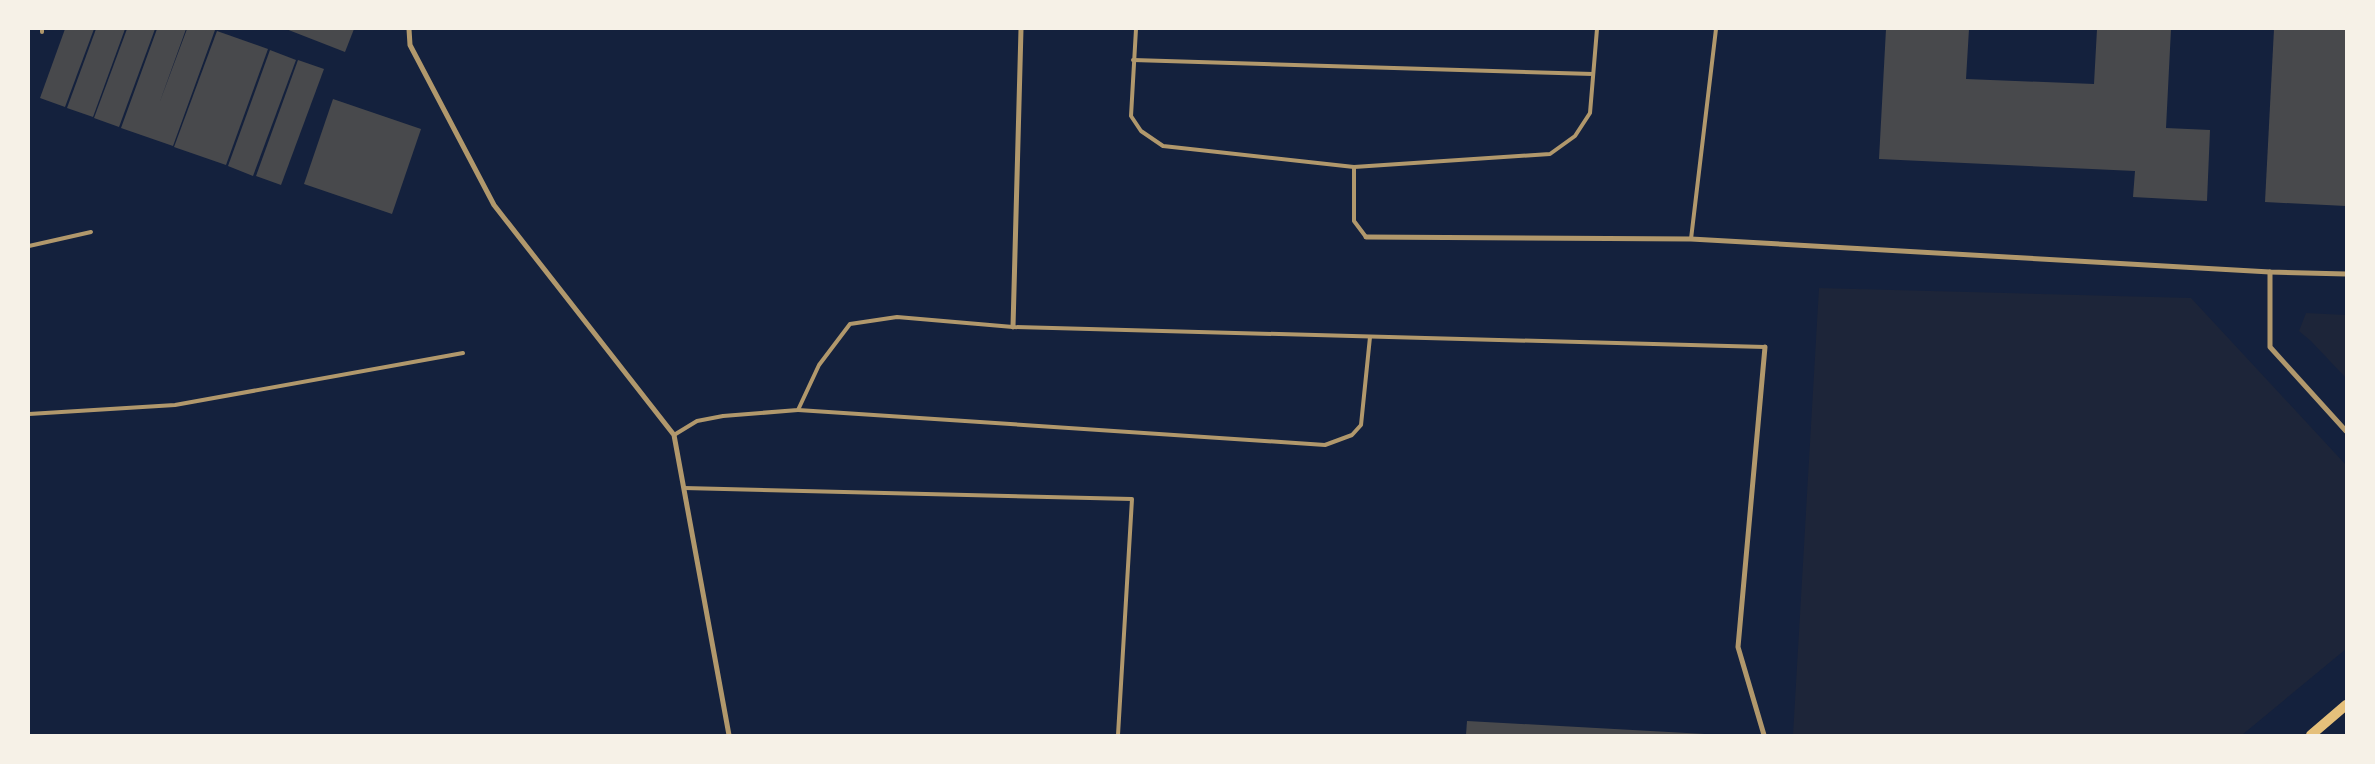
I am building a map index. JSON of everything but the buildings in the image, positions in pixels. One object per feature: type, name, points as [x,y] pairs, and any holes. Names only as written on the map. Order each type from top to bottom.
[{"type":"main road","points":[[2311,735],[2346,706]]},
{"type":"street","points":[[409,29],[410,45],[494,205],[674,435],[729,735]]},
{"type":"street","points":[[1013,328],[1021,29]]},
{"type":"street","points":[[1366,237],[1691,239],[2270,272],[2346,274]]},
{"type":"street","points":[[2270,272],[2270,348],[2346,431]]},
{"type":"street","points":[[1764,735],[1738,647],[1765,347]]},
{"type":"lane","points":[[1136,29],[1131,116],[1141,131],[1163,146],[1354,167],[1550,154],[1575,136],[1590,113],[1597,29]]},
{"type":"lane","points":[[1691,239],[1716,29]]},
{"type":"lane","points":[[1133,60],[1593,74]]},
{"type":"lane","points":[[1354,167],[1354,221],[1366,237]]},
{"type":"lane","points":[[29,246],[91,232]]},
{"type":"lane","points":[[798,410],[819,365],[850,324],[897,317],[1013,328],[1765,347]]},
{"type":"lane","points":[[674,435],[697,421],[723,416],[798,410],[1325,445],[1352,435],[1361,425],[1370,337]]},
{"type":"lane","points":[[29,414],[176,405],[463,354]]},
{"type":"lane","points":[[684,488],[1132,500],[1118,735]]},
{"type":"shaded area","points":[[1819,288],[2191,298],[2346,465],[2346,649],[2242,735],[1793,735]]},
{"type":"shaded area","points":[[2306,313],[2346,315],[2346,378],[2299,331]]}]
